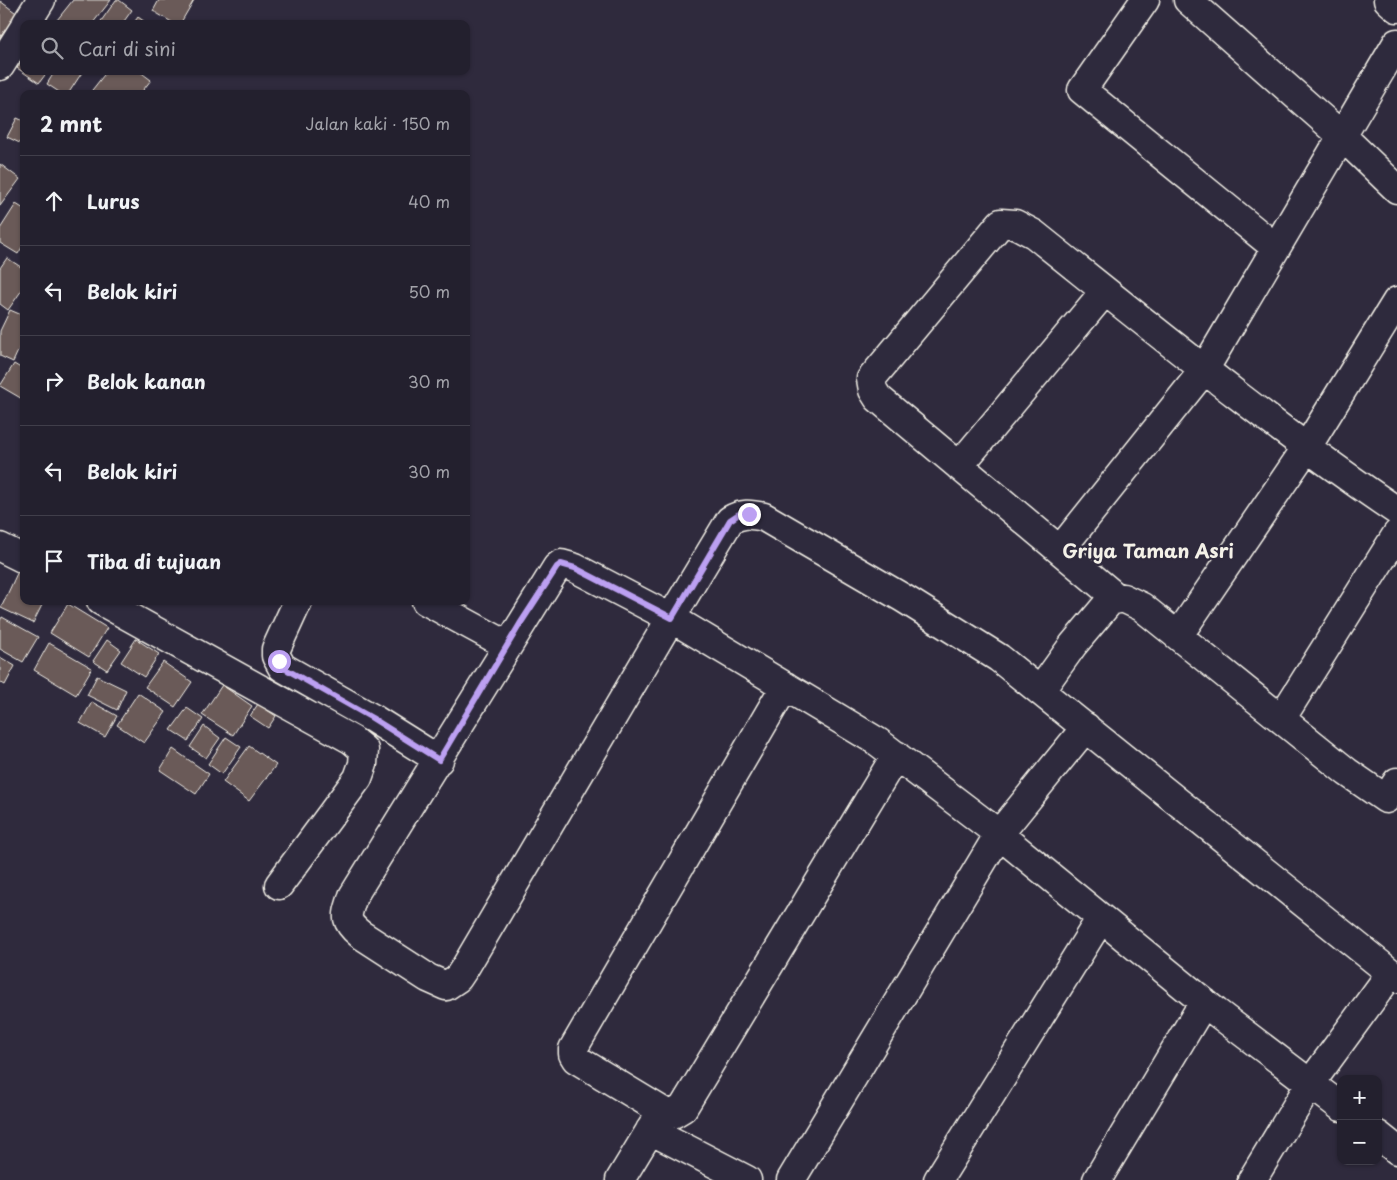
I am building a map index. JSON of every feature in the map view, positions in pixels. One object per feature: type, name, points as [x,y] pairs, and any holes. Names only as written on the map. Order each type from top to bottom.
[{"type":"street","points":[[28,20],[41,0]]},
{"type":"street","points":[[1145,0],[1082,90],[1276,248]]},
{"type":"street","points":[[1188,0],[1342,136],[1397,189]]},
{"type":"street","points":[[1388,0],[1397,8]]},
{"type":"street","points":[[1,62],[20,34]]},
{"type":"street","points":[[1060,550],[1204,370],[1397,43]]},
{"type":"street","points":[[1118,600],[878,398],[873,390],[871,379],[1001,223],[1015,224],[1025,228],[1204,370],[1340,472],[1397,511]]},
{"type":"street","points":[[959,466],[1105,291]]},
{"type":"street","points":[[1178,636],[1307,447],[1397,301]]},
{"type":"street","points":[[1252,1180],[1310,1084],[1394,975],[999,658],[902,598],[764,517],[739,514],[730,520],[672,618],[466,966],[458,978],[446,986],[428,978],[360,934],[350,926],[347,919],[353,896],[439,760],[507,645],[557,567],[561,564],[584,572],[672,618],[878,742],[999,834],[1204,1002],[1310,1084],[1337,1104]]},
{"type":"street","points":[[1282,718],[1397,534]]},
{"type":"street","points":[[1040,691],[1073,644],[1098,614],[1110,601],[1123,598],[1142,606],[1347,772],[1393,796]]},
{"type":"street","points":[[108,605],[352,740],[364,750],[363,764],[358,778],[279,885]]},
{"type":"street","points":[[296,605],[276,649],[276,656],[282,667],[372,718],[439,760]]},
{"type":"street","points":[[433,605],[507,645]]},
{"type":"street","points":[[747,1180],[576,1059],[573,1049],[785,686]]},
{"type":"street","points":[[799,1177],[999,834],[1086,727]]},
{"type":"street","points":[[620,1180],[663,1122],[683,1108],[896,756]]},
{"type":"street","points":[[938,1180],[1101,918]]},
{"type":"street","points":[[1098,1180],[1204,1002]]},
{"type":"street","points":[[638,1180],[663,1122]]},
{"type":"street","points":[[1382,1138],[1397,1150]]},
{"type":"building","points":[[73,0],[111,0],[95,20],[57,20]]},
{"type":"building","points":[[116,0],[119,0],[132,10],[125,20],[102,20]]},
{"type":"building","points":[[159,0],[194,0],[182,20],[168,20],[153,11]]},
{"type":"building","points":[[0,1],[23,18],[0,50]]},
{"type":"building","points":[[27,75],[45,75],[39,83]]},
{"type":"building","points":[[53,75],[80,75],[71,90],[56,90],[47,84]]},
{"type":"building","points":[[104,75],[144,75],[151,80],[143,90],[92,90]]},
{"type":"building","points":[[17,118],[20,119],[20,143],[7,137]]},
{"type":"building","points":[[0,164],[20,179],[0,206]]},
{"type":"building","points":[[16,204],[20,206],[20,251],[18,254],[0,243],[0,229]]},
{"type":"building","points":[[7,258],[20,266],[20,293],[8,310],[0,304],[0,268]]},
{"type":"building","points":[[10,310],[20,314],[20,347],[13,362],[0,356],[0,331]]},
{"type":"building","points":[[14,364],[20,368],[20,398],[0,386]]},
{"type":"building","points":[[20,569],[20,605],[42,605],[33,623],[1,608]]},
{"type":"building","points":[[67,605],[107,628],[89,657],[50,633]]},
{"type":"building","points":[[2,617],[38,637],[23,662],[0,649],[0,621]]},
{"type":"building","points":[[136,639],[159,654],[144,677],[121,662]]},
{"type":"building","points":[[107,640],[121,650],[107,670],[93,661]]},
{"type":"building","points":[[49,643],[92,668],[76,695],[34,670]]},
{"type":"building","points":[[0,657],[15,666],[5,685],[0,682]]},
{"type":"building","points":[[163,662],[192,682],[175,707],[145,687]]},
{"type":"building","points":[[97,676],[126,690],[117,710],[87,695]]},
{"type":"building","points":[[222,685],[252,706],[233,735],[202,715]]},
{"type":"building","points":[[138,693],[166,712],[144,743],[117,725]]},
{"type":"building","points":[[92,702],[117,716],[105,737],[80,723]]},
{"type":"building","points":[[258,704],[276,716],[268,728],[250,716]]},
{"type":"building","points":[[187,708],[203,719],[188,741],[171,730]]},
{"type":"building","points":[[204,726],[220,738],[206,758],[190,747]]},
{"type":"building","points":[[226,737],[241,747],[222,774],[208,764]]},
{"type":"building","points":[[249,746],[276,765],[249,801],[223,782]]},
{"type":"building","points":[[173,749],[209,774],[196,794],[160,770]]},
{"type":"district","name":"Griya Taman Asri","points":[[1148,551]]},
{"type":"route","points":[[279,661],[282,667],[372,718],[439,760],[520,624],[557,567],[561,564],[575,568],[672,618],[724,528],[730,520],[739,514],[749,514]]}]
